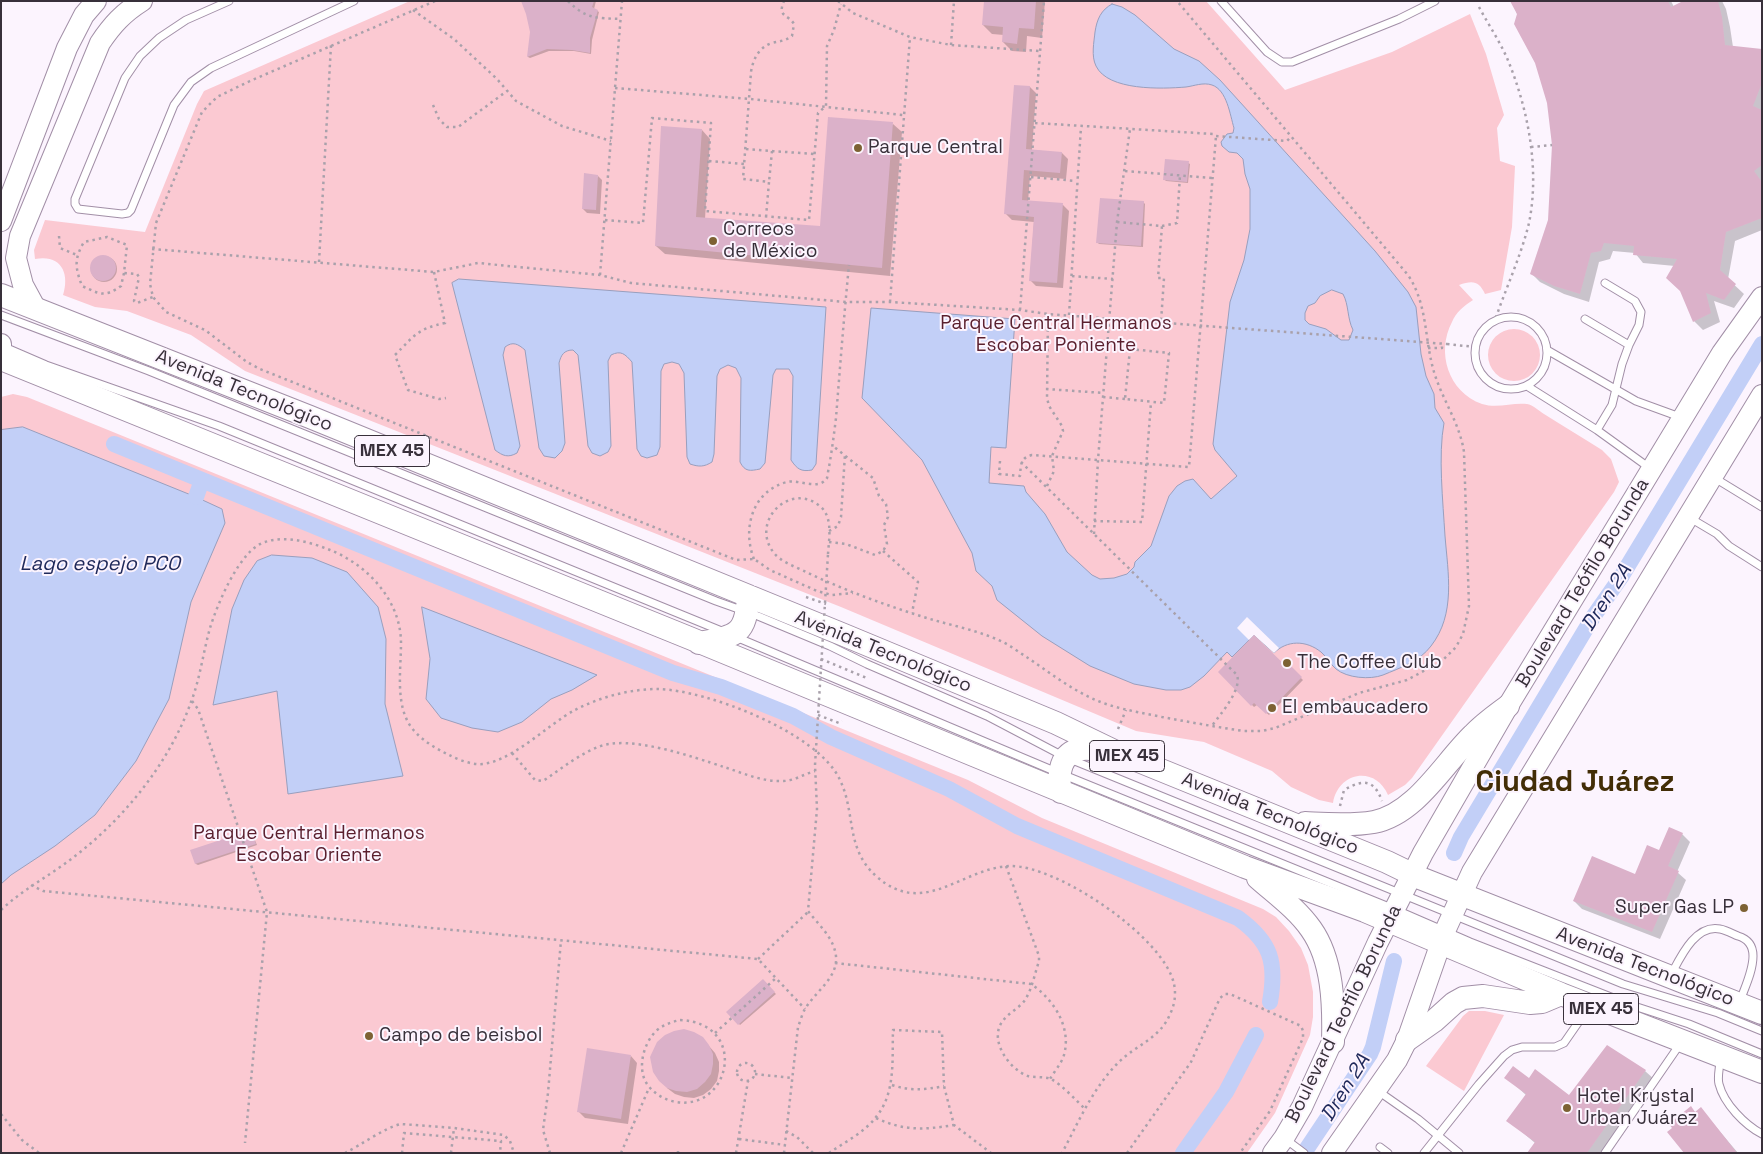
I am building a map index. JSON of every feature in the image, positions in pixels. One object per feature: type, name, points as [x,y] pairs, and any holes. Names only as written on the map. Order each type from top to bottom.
[{"type":"main road","points":[[1,221],[67,48],[84,15],[96,1]]},
{"type":"main road","points":[[36,309],[22,285],[16,258],[20,236],[100,44],[109,29],[125,12],[142,1]]},
{"type":"main road","name":"Avenida Tecnológico","points":[[1,295],[310,417],[747,605],[1056,723],[1116,740],[1288,822],[1457,893],[1762,1013]]},
{"type":"main road","name":"Boulevard Teófilo Borunda","points":[[1416,876],[1508,706],[1722,353],[1762,298]]},
{"type":"main road","name":"MEX 45","points":[[1,359],[699,643],[1062,774],[1245,867],[1395,912],[1440,932],[1561,994],[1762,1072]]},
{"type":"main road","points":[[1337,1149],[1397,1060],[1407,1040],[1440,932],[1457,893],[1472,872],[1762,395]]},
{"type":"main road","points":[[699,643],[736,633],[744,625],[747,605]]},
{"type":"main road","points":[[1288,822],[1364,823],[1376,822],[1393,814],[1410,804],[1473,734],[1508,706]]},
{"type":"main road","points":[[1062,774],[1072,752],[1116,740]]},
{"type":"main road","points":[[1245,867],[1290,906],[1311,929],[1322,949],[1334,1003],[1333,1042]]},
{"type":"main road","name":"Boulevard Teofilo Borunda","points":[[1283,1145],[1395,912],[1416,876]]},
{"type":"main road","points":[[1407,1040],[1463,998],[1484,996],[1530,1003],[1542,1002],[1561,994]]},
{"type":"lane","points":[[229,1],[186,20],[158,38],[140,56],[125,78],[75,199],[75,204],[78,208],[122,214],[128,213],[131,210],[174,105],[191,82],[211,68],[353,1]]},
{"type":"lane","points":[[1221,1],[1267,52],[1282,62],[1292,62],[1399,19],[1434,1]]},
{"type":"lane","points":[[1597,430],[1612,405],[1622,364],[1639,325],[1641,312],[1635,301],[1605,283]]},
{"type":"lane","points":[[1,315],[747,605],[876,668],[987,716],[1062,774],[1395,912]]},
{"type":"lane","points":[[1506,317],[1518,318],[1529,322],[1544,339],[1547,350],[1546,361],[1536,380],[1527,386],[1505,389],[1494,386],[1478,370],[1475,359],[1475,347],[1478,337],[1485,327],[1495,320],[1506,317]]},
{"type":"lane","points":[[1585,319],[1629,345]]},
{"type":"lane","points":[[1,346],[46,365],[219,426],[731,635],[1440,932],[1634,1006],[1689,1024],[1762,1054]]},
{"type":"lane","points":[[1547,350],[1636,401],[1683,418]]},
{"type":"lane","points":[[1527,386],[1597,430],[1652,470]]},
{"type":"lane","points":[[1712,476],[1762,507]]},
{"type":"lane","points":[[1687,516],[1717,534],[1729,546],[1762,567]]},
{"type":"lane","points":[[1669,977],[1689,943],[1702,933],[1710,929],[1719,929],[1745,938],[1752,946],[1753,956],[1750,974],[1740,1004]]},
{"type":"lane","points":[[1440,932],[1718,1013],[1762,1031]]},
{"type":"lane","points":[[1424,1153],[1504,1056],[1512,1050],[1522,1047],[1555,1047],[1564,1043],[1590,1005]]},
{"type":"lane","points":[[1605,1153],[1682,1040]]},
{"type":"lane","points":[[1720,1055],[1719,1083],[1726,1099],[1751,1129],[1762,1134]]},
{"type":"lane","points":[[1377,1090],[1459,1153]]},
{"type":"lane","points":[[1283,1145],[1304,1153]]},
{"type":"lane","points":[[1380,1147],[1388,1153]]},
{"type":"path","points":[[435,1],[331,45],[217,97],[202,112],[156,223],[150,284],[153,297],[166,312],[205,330],[247,362],[260,369],[736,560],[754,559]]},
{"type":"path","points":[[568,1],[579,12],[598,18],[620,19]]},
{"type":"path","points":[[600,275],[622,1]]},
{"type":"path","points":[[769,182],[743,179],[751,72],[755,57],[760,50],[770,43],[786,41],[792,36],[794,24],[791,20],[785,18],[782,13],[781,8],[784,1]]},
{"type":"path","points":[[951,45],[954,1]]},
{"type":"path","points":[[1020,310],[1044,1]]},
{"type":"path","points":[[758,958],[808,911],[817,809],[815,765],[826,604],[828,554],[829,542],[829,531],[826,515],[821,507],[811,501],[797,498],[785,501],[774,510],[767,523],[766,539],[774,553],[784,561],[815,576],[855,593],[1003,642],[1083,694],[1126,710],[1212,727],[1262,732],[1359,694],[1407,680],[1442,661],[1460,640],[1467,621],[1469,606],[1464,452],[1462,440],[1440,390],[1428,348],[1423,307],[1416,287],[1408,275],[1177,1]]},
{"type":"path","points":[[605,220],[643,223],[652,118],[711,124],[706,211],[809,220],[818,113],[826,106],[827,46],[834,30],[840,3],[853,13],[910,38],[951,45],[1039,51]]},
{"type":"path","points":[[1479,7],[1506,57],[1522,102],[1531,147],[1533,192],[1529,222],[1495,320]]},
{"type":"path","points":[[413,10],[454,39],[497,79],[516,101],[562,126],[611,141]]},
{"type":"path","points":[[890,302],[910,38]]},
{"type":"path","points":[[319,262],[331,45]]},
{"type":"path","points":[[615,88],[826,106],[903,115]]},
{"type":"path","points":[[433,104],[439,119],[447,127],[458,127],[507,91]]},
{"type":"path","points":[[1035,123],[1214,134],[1216,136],[1287,142],[1291,138]]},
{"type":"path","points":[[1069,315],[1080,127]]},
{"type":"path","points":[[1094,534],[1117,222],[1130,129]]},
{"type":"path","points":[[1000,461],[999,474],[1020,476],[1021,462],[1025,457],[1032,455],[1189,467],[1216,136]]},
{"type":"path","points":[[1531,147],[1552,145]]},
{"type":"path","points":[[746,149],[814,154]]},
{"type":"path","points":[[766,217],[772,151]]},
{"type":"path","points":[[709,161],[744,164]]},
{"type":"path","points":[[1124,171],[1212,178]]},
{"type":"path","points":[[1117,222],[1162,226],[1177,223],[1180,175]]},
{"type":"path","points":[[1030,177],[1076,180]]},
{"type":"path","points":[[1161,322],[1164,278],[1158,278],[1162,226]]},
{"type":"path","points":[[60,236],[60,248],[77,255]]},
{"type":"path","points":[[107,237],[127,245],[124,272],[121,286],[111,293],[99,294],[82,286],[77,272],[77,255],[84,242],[107,237]]},
{"type":"path","points":[[152,249],[434,272],[478,263],[600,275],[631,283],[846,302],[890,302],[1020,310],[1048,314],[1475,347]]},
{"type":"path","points":[[848,265],[833,446],[826,478],[820,484],[797,481],[787,482],[774,488],[761,498],[752,515],[748,531],[749,546],[754,559],[770,570],[817,591],[832,595],[855,593]]},
{"type":"path","points":[[124,272],[139,276],[134,301],[137,303],[153,297]]},
{"type":"path","points":[[434,272],[445,323],[420,330],[395,355],[408,390],[438,399],[446,398]]},
{"type":"path","points":[[1072,276],[1113,279]]},
{"type":"path","points":[[1047,486],[1054,471],[1052,456],[1062,431],[1062,426],[1049,406],[1046,389],[1048,314]]},
{"type":"path","points":[[1428,348],[1442,348],[1442,344]]},
{"type":"path","points":[[1103,397],[1164,403],[1169,353],[1130,349],[1126,399]]},
{"type":"path","points":[[1046,389],[1104,393]]},
{"type":"path","points":[[1094,521],[1142,522],[1151,402]]},
{"type":"path","points":[[829,542],[846,544],[875,555],[883,551],[887,544],[884,525],[888,516],[886,504],[879,496],[873,478],[833,446]]},
{"type":"path","points":[[829,531],[838,526],[841,517],[845,454]]},
{"type":"path","points":[[1021,462],[1238,675],[1236,690],[1212,727]]},
{"type":"path","points":[[1,910],[31,885],[63,865],[110,826],[156,770],[175,738],[192,701],[211,625],[225,591],[239,567],[252,550],[261,543],[291,539],[336,552],[353,561],[379,585],[390,601],[398,618],[401,638],[399,676],[404,712],[412,729],[430,745],[456,758],[478,764],[493,762],[512,753],[572,711],[597,700],[623,692],[660,689],[685,692],[728,704],[773,724],[804,741],[823,756],[838,774],[845,792],[855,845],[862,859],[874,874],[888,885],[908,893],[923,894],[942,889],[978,873],[1006,866],[1020,867],[1041,872],[1085,894],[1114,913],[1139,934],[1158,954],[1169,971],[1174,985],[1175,998],[1173,1008],[1161,1030],[1148,1042],[1128,1053],[1115,1065],[1098,1087],[1062,1153]]},
{"type":"path","points":[[883,551],[918,582],[912,613]]},
{"type":"path","points":[[804,597],[826,604]]},
{"type":"path","points":[[192,701],[198,709],[267,912],[245,1143]]},
{"type":"path","points":[[1116,740],[1126,710]]},
{"type":"path","points":[[818,715],[839,723]]},
{"type":"path","points":[[512,753],[535,780],[539,781],[599,746],[613,743],[661,748],[772,781],[790,780],[815,771]]},
{"type":"path","points":[[1340,810],[1344,790],[1357,782],[1375,786],[1384,804]]},
{"type":"path","points":[[1006,866],[1039,960],[1026,998],[999,1027],[1000,1046],[1007,1060],[1020,1073],[1030,1077],[1050,1079],[1086,1109]]},
{"type":"path","points":[[31,885],[43,891],[758,958],[805,1010]]},
{"type":"path","points":[[784,1153],[798,1028],[805,1010],[832,976],[835,962],[835,950],[830,938],[808,911]]},
{"type":"path","points":[[550,1153],[543,1130],[562,940]]},
{"type":"path","points":[[835,962],[1031,984],[1040,990],[1052,1004],[1067,1037],[1063,1059],[1050,1079]]},
{"type":"path","points":[[715,1033],[776,978]]},
{"type":"path","points":[[1127,1153],[1192,1062],[1220,998],[1225,994],[1230,994],[1301,1026],[1303,1031],[1303,1038],[1270,1111],[1240,1153]]},
{"type":"path","points":[[680,1020],[693,1020],[705,1025],[715,1033],[722,1045],[726,1059],[724,1073],[717,1086],[707,1095],[694,1101],[681,1103],[664,1098],[649,1087],[645,1081],[642,1069],[643,1054],[648,1041],[656,1031],[668,1023],[680,1020]]},
{"type":"path","points":[[829,1153],[876,1118],[885,1102],[891,1085],[893,1030],[942,1032],[944,1086],[954,1125],[991,1153]]},
{"type":"path","points":[[736,1153],[748,1081],[755,1074],[754,1068],[750,1064],[741,1065],[738,1070],[738,1076],[742,1080],[748,1081]]},
{"type":"path","points":[[755,1074],[792,1078]]},
{"type":"path","points":[[891,1085],[904,1089],[925,1090],[944,1086]]},
{"type":"path","points":[[621,1153],[649,1087]]},
{"type":"path","points":[[1,1114],[22,1140],[38,1153]]},
{"type":"path","points":[[876,1118],[888,1124],[904,1128],[921,1129],[954,1125]]},
{"type":"path","points":[[345,1153],[393,1126],[401,1124],[454,1128],[504,1135],[510,1141],[514,1153]]},
{"type":"path","points":[[451,1153],[454,1128]]},
{"type":"path","points":[[786,1131],[797,1138],[813,1153]]},
{"type":"path","points":[[402,1153],[404,1133],[501,1141],[500,1153]]},
{"type":"path","points":[[739,1139],[785,1144]]},
{"type":"green space","name":"Parque Central Hermanos Escobar Poniente","points":[[410,1],[1206,1],[1285,90],[1392,52],[1470,14],[1486,54],[1504,115],[1497,128],[1500,161],[1515,166],[1512,227],[1501,290],[1485,294],[1478,284],[1468,282],[1459,285],[1473,300],[1456,315],[1447,334],[1445,358],[1448,370],[1453,381],[1470,398],[1488,405],[1529,405],[1602,450],[1611,459],[1619,482],[1614,492],[1412,778],[1405,785],[1388,795],[1382,785],[1375,779],[1358,776],[1342,784],[1336,793],[1333,803],[1319,800],[1291,787],[1272,771],[1204,742],[1136,731],[841,607],[245,371],[191,335],[127,311],[95,307],[63,295],[65,279],[61,267],[51,259],[35,259],[34,250],[45,220],[145,232],[204,91]]},
{"type":"green space","points":[[1514,329],[1524,331],[1532,337],[1538,345],[1540,355],[1538,365],[1532,373],[1524,379],[1514,381],[1504,379],[1496,373],[1490,365],[1488,355],[1490,345],[1496,337],[1504,331]]},
{"type":"green space","name":"Parque Central Hermanos Escobar Oriente","points":[[13,394],[27,397],[968,780],[1042,818],[1263,909],[1276,917],[1301,948],[1308,965],[1313,992],[1313,1017],[1310,1035],[1275,1113],[1247,1153],[1,1153],[1,397]]},
{"type":"green space","points":[[1469,1011],[1485,1011],[1504,1015],[1464,1091],[1426,1066],[1463,1016]]},
{"type":"water","points":[[1112,4],[1122,7],[1135,15],[1174,49],[1199,61],[1220,80],[1375,251],[1408,292],[1416,307],[1421,354],[1426,376],[1434,394],[1435,408],[1444,423],[1441,449],[1448,593],[1444,621],[1439,634],[1431,646],[1421,656],[1396,670],[1378,677],[1352,676],[1336,669],[1321,652],[1309,645],[1291,644],[1274,653],[1254,635],[1232,657],[1227,652],[1204,676],[1190,687],[1181,690],[1166,690],[1134,684],[1090,666],[1042,636],[997,600],[992,586],[976,571],[972,553],[922,460],[862,398],[871,308],[1015,319],[1006,448],[991,447],[989,483],[1024,486],[1026,492],[1045,514],[1067,552],[1092,575],[1100,579],[1114,578],[1127,574],[1134,567],[1135,562],[1151,546],[1169,496],[1177,486],[1193,479],[1211,499],[1237,476],[1215,450],[1213,444],[1230,302],[1244,260],[1250,229],[1250,189],[1243,159],[1237,153],[1229,152],[1222,146],[1221,142],[1227,134],[1233,133],[1234,128],[1227,104],[1217,88],[1205,84],[1176,88],[1136,87],[1112,80],[1102,74],[1094,62],[1093,53],[1098,19],[1108,6]],"holes":[[[1332,290],[1343,294],[1353,330],[1349,340],[1341,340],[1326,329],[1309,324],[1305,320],[1308,306],[1315,303],[1320,296]]]},
{"type":"water","points":[[459,279],[826,307],[816,464],[812,470],[805,471],[797,468],[791,460],[793,376],[789,369],[776,369],[773,375],[765,463],[760,469],[751,470],[744,468],[740,462],[741,378],[736,368],[728,365],[720,369],[717,376],[714,454],[712,462],[701,466],[690,464],[687,457],[684,373],[679,364],[672,362],[664,364],[661,371],[660,447],[657,455],[647,458],[641,456],[637,449],[632,362],[620,353],[611,355],[608,361],[611,446],[608,452],[600,456],[592,453],[588,446],[578,355],[573,350],[563,354],[559,363],[565,443],[562,451],[555,458],[544,456],[539,448],[525,350],[513,344],[505,347],[503,355],[520,446],[514,455],[506,456],[501,454],[495,450],[452,283]]},
{"type":"water","name":"Lago espejo PCO","points":[[23,427],[222,509],[225,523],[191,602],[169,699],[136,761],[95,815],[1,884],[1,430]]},
{"type":"water","points":[[272,555],[312,558],[347,572],[378,607],[386,639],[385,704],[403,776],[288,794],[277,691],[213,705],[232,609],[244,580],[257,561]]},
{"type":"water","points":[[422,607],[597,675],[572,690],[551,699],[522,722],[498,732],[472,728],[441,718],[426,699],[430,659]]},
{"type":"pier","points":[[1247,617],[1279,648],[1274,653],[1254,635],[1249,640],[1237,628]]},
{"type":"building","points":[[521,1],[594,1],[592,7],[598,10],[590,38],[590,53],[547,49],[527,57],[530,32]]},
{"type":"building","points":[[984,1],[1036,1],[1034,29],[1019,28],[1017,44],[1002,42],[1003,27],[982,25]]},
{"type":"building","points":[[1510,1],[1668,1],[1671,7],[1683,1],[1718,1],[1725,45],[1762,49],[1762,83],[1753,106],[1762,110],[1762,165],[1754,171],[1762,182],[1762,218],[1726,232],[1720,270],[1736,284],[1724,300],[1706,293],[1711,313],[1693,322],[1680,291],[1666,278],[1677,259],[1633,255],[1634,246],[1604,243],[1601,251],[1591,253],[1580,294],[1554,286],[1530,274],[1548,220],[1552,145],[1547,103],[1535,63],[1514,24],[1517,14]]},
{"type":"building","points":[[1014,85],[1030,86],[1026,149],[1062,152],[1060,173],[1024,170],[1022,200],[1063,203],[1057,283],[1029,281],[1034,217],[1004,214]]},
{"type":"building","points":[[828,117],[893,122],[882,268],[655,246],[661,126],[702,129],[696,217],[820,226]]},
{"type":"building","points":[[1165,159],[1189,161],[1187,182],[1163,180]]},
{"type":"building","points":[[584,173],[598,175],[596,210],[582,209]]},
{"type":"building","points":[[1100,198],[1144,201],[1141,246],[1096,243]]},
{"type":"building","points":[[103,255],[113,258],[116,268],[113,278],[103,281],[93,278],[90,268],[93,258]]},
{"type":"building","points":[[1254,635],[1289,669],[1291,666],[1302,677],[1266,714],[1254,703],[1251,706],[1218,672]]},
{"type":"building","points":[[1669,827],[1683,833],[1668,866],[1679,871],[1652,932],[1573,901],[1592,856],[1635,874],[1647,845],[1659,850]]},
{"type":"building","points":[[251,830],[256,844],[195,864],[190,850]]},
{"type":"building","points":[[763,979],[775,992],[738,1025],[726,1012]]},
{"type":"building","points":[[684,1029],[703,1037],[713,1054],[711,1074],[697,1089],[687,1092],[667,1088],[659,1081],[653,1072],[650,1057],[657,1042],[665,1035]]},
{"type":"building","name":"Hotel Krystal Urban Juárez","points":[[1607,1045],[1646,1070],[1587,1153],[1527,1153],[1535,1142],[1506,1121],[1526,1094],[1504,1078],[1513,1066],[1529,1078],[1535,1069],[1569,1095]]},
{"type":"building","points":[[587,1048],[631,1055],[621,1119],[577,1112]]},
{"type":"building","points":[[1691,1106],[1695,1112],[1701,1107],[1737,1153],[1684,1153],[1667,1132],[1672,1128],[1669,1124]]},
{"type":"waterway","name":"Dren 2A","points":[[1454,853],[1461,837],[1593,617],[1621,577],[1762,344]]},
{"type":"waterway","points":[[114,444],[673,673],[721,687],[793,716],[831,737],[949,789],[1017,826],[1238,918],[1258,936],[1269,954],[1273,975],[1270,1002]]},
{"type":"waterway","points":[[196,497],[202,480]]},
{"type":"waterway","name":"Dren 2A","points":[[1304,1153],[1370,1054],[1394,961]]},
{"type":"waterway","points":[[1183,1153],[1226,1092],[1256,1035]]},
{"type":"place","name":"Parque Central","points":[[858,148]]},
{"type":"place","name":"Correos de México","points":[[713,241]]},
{"type":"place","name":"The Coffee Club","points":[[1287,663]]},
{"type":"place","name":"El embaucadero","points":[[1272,708]]},
{"type":"place","name":"Super Gas LP","points":[[1744,908]]},
{"type":"place","name":"Campo de beisbol","points":[[369,1036]]},
{"type":"place","name":"Hotel Krystal Urban Juárez","points":[[1567,1108]]},
{"type":"district","name":"Ciudad Juárez","points":[[1575,783]]}]
